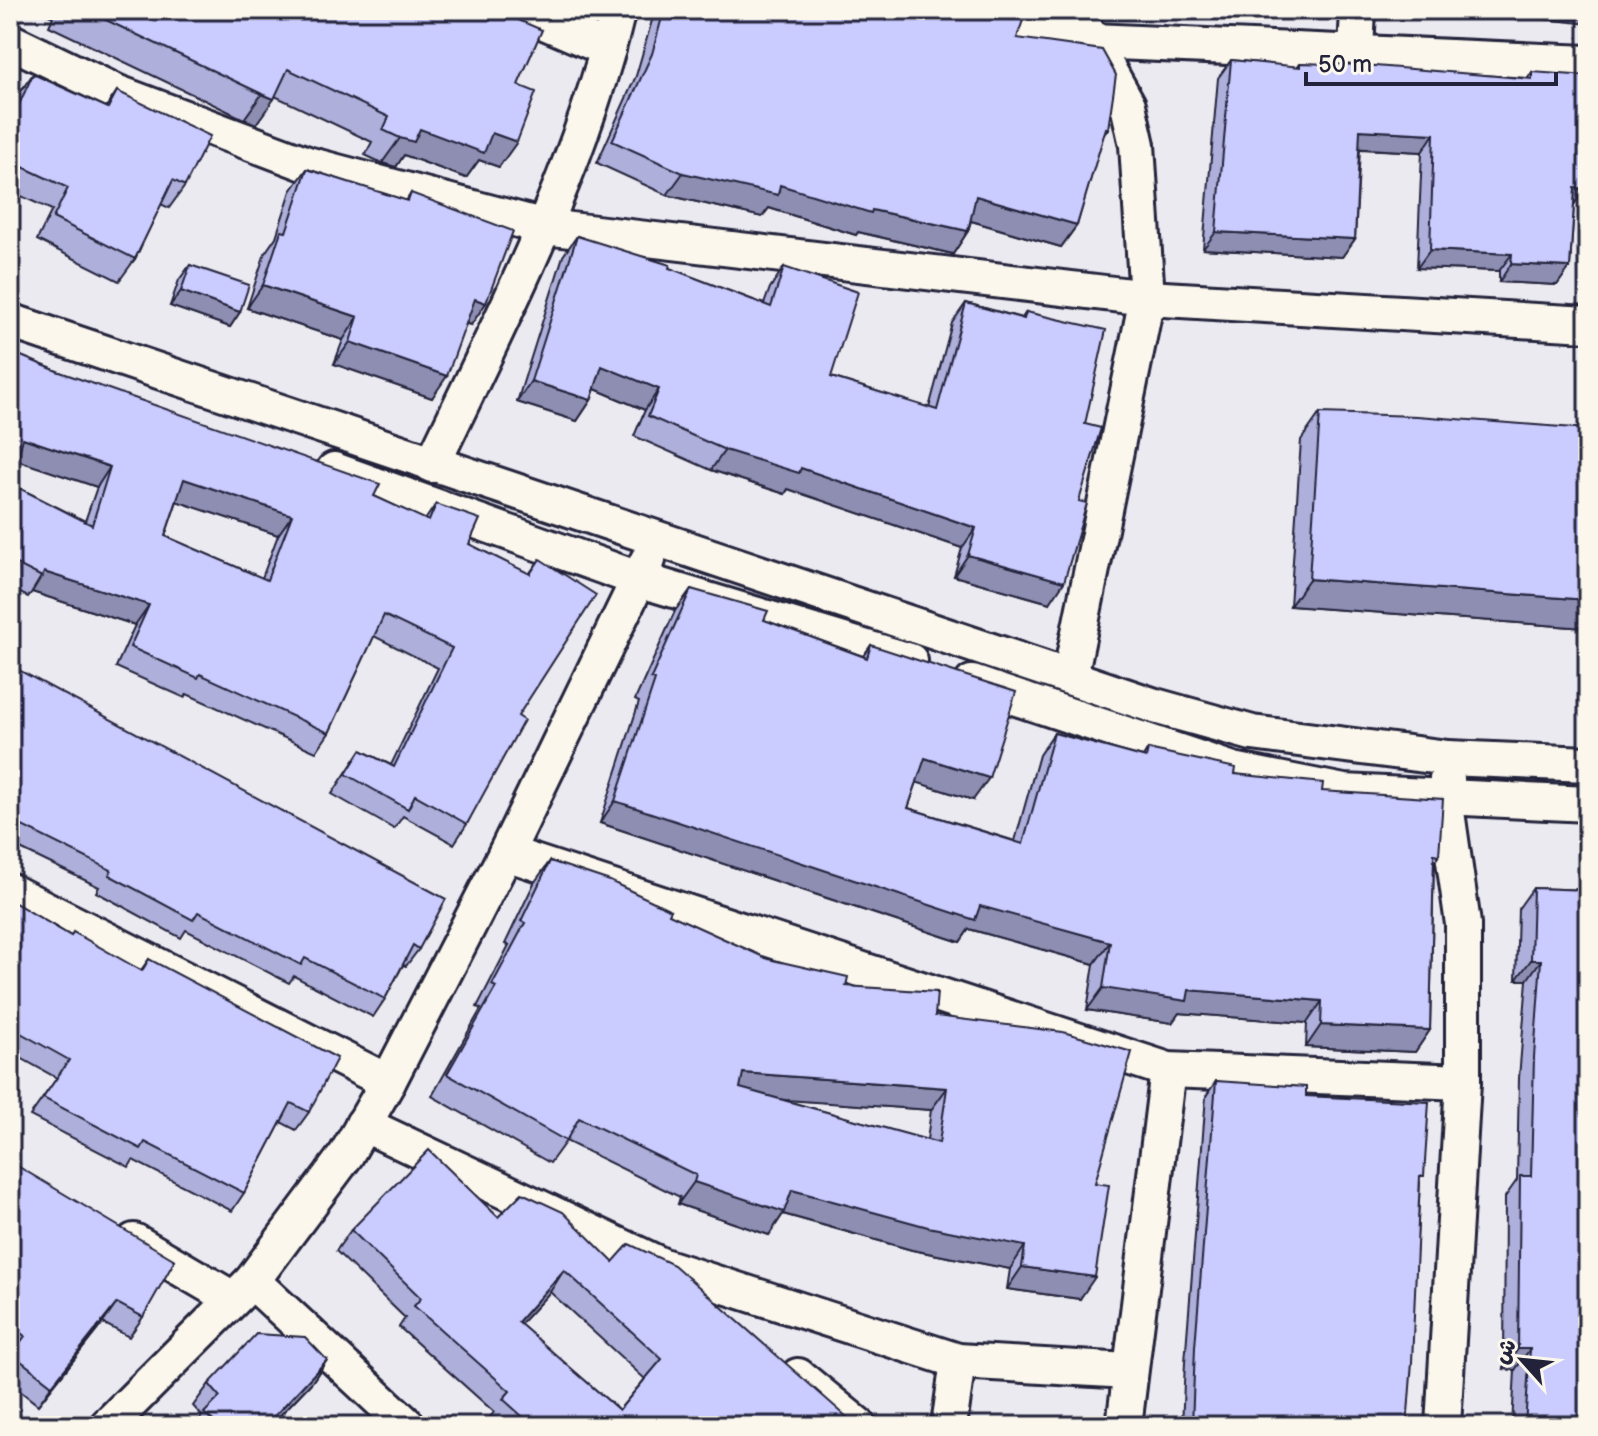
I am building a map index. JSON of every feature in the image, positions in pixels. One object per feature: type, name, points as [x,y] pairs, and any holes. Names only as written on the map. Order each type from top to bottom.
[{"type":"street","points":[[517,10],[608,49]]},
{"type":"street","points":[[432,465],[545,227],[608,49],[618,10]]},
{"type":"street","points":[[954,10],[1093,41],[1588,63]]},
{"type":"street","points":[[1070,677],[1147,298],[1137,145],[1128,105],[1075,10]]},
{"type":"street","points":[[1356,51],[1358,10]]},
{"type":"street","points":[[10,41],[131,98],[307,164],[545,227],[1147,298],[1588,324]]},
{"type":"street","points":[[10,321],[1070,677],[1252,733],[1448,758],[1588,764]]},
{"type":"street","points":[[310,462],[641,580],[860,644],[1233,770],[1344,792],[1588,804]]},
{"type":"street","points":[[107,1426],[242,1290],[346,1155],[388,1082],[458,908],[506,853],[641,580],[655,537]]},
{"type":"street","points":[[1443,1426],[1463,1082],[1463,924],[1445,798],[1448,758]]},
{"type":"street","points":[[506,853],[1168,1070],[1463,1082]]},
{"type":"street","points":[[10,891],[388,1082]]},
{"type":"street","points":[[1124,1426],[1128,1371],[1168,1070]]},
{"type":"street","points":[[363,1124],[663,1266],[958,1361],[1128,1371]]},
{"type":"street","points":[[102,1222],[242,1290],[408,1426]]},
{"type":"street","points":[[663,1266],[737,1326]]},
{"type":"street","points":[[774,1356],[859,1426]]},
{"type":"street","points":[[949,1426],[958,1361]]},
{"type":"building","points":[[85,10],[495,10],[542,30],[518,85],[536,92],[517,142],[492,133],[484,153],[420,129],[414,142],[383,130],[389,117],[288,69],[274,99]]},
{"type":"building","points":[[664,10],[916,10],[945,19],[948,10],[977,10],[1023,20],[1017,38],[1102,50],[1116,75],[1108,129],[1077,225],[976,196],[968,231],[872,210],[871,213],[780,185],[778,195],[683,173],[612,141],[652,54]]},
{"type":"building","points":[[1231,60],[1300,67],[1300,63],[1363,65],[1532,79],[1532,72],[1588,76],[1585,189],[1575,188],[1570,267],[1511,264],[1512,254],[1430,250],[1434,134],[1360,130],[1355,239],[1216,232]]},
{"type":"building","points":[[33,74],[108,108],[117,91],[210,136],[185,186],[173,180],[135,259],[53,218],[68,188],[10,161],[10,124]]},
{"type":"building","points":[[307,169],[408,201],[411,193],[513,231],[486,303],[475,299],[447,376],[350,342],[358,317],[263,285],[281,231],[286,232]]},
{"type":"building","points":[[577,236],[670,265],[669,268],[771,307],[784,267],[858,292],[831,377],[937,410],[966,303],[1024,319],[1026,312],[1106,330],[1085,424],[1101,428],[1079,501],[1087,503],[1064,582],[968,555],[976,528],[801,468],[799,473],[725,450],[648,416],[659,389],[602,366],[591,400],[531,381]]},
{"type":"building","points":[[190,265],[249,285],[240,312],[181,291]]},
{"type":"building","points":[[10,347],[16,354],[57,371],[380,484],[374,496],[429,521],[436,504],[480,519],[469,544],[530,574],[540,559],[596,595],[518,716],[524,720],[467,824],[415,795],[408,809],[346,774],[361,750],[394,767],[452,648],[384,615],[329,733],[200,674],[198,678],[130,647],[149,605],[44,572],[42,577],[10,561]],"holes":[[[23,438],[110,467],[92,525],[11,484]],[[184,479],[292,515],[267,580],[165,536]]]},
{"type":"building","points":[[1320,413],[1417,416],[1588,429],[1588,600],[1309,579]]},
{"type":"building","points":[[691,589],[768,611],[764,620],[867,658],[871,645],[1016,692],[989,778],[925,758],[908,808],[1023,844],[1054,733],[1146,758],[1148,749],[1236,768],[1235,774],[1323,783],[1322,791],[1443,799],[1439,855],[1434,854],[1430,1030],[1321,1025],[1322,1001],[1189,990],[1187,1001],[1103,988],[1110,942],[980,906],[975,920],[615,801],[655,680],[651,678]]},
{"type":"building","points":[[10,662],[13,667],[446,899],[419,949],[413,945],[385,999],[305,958],[301,965],[198,912],[193,920],[109,875],[111,870],[10,820]]},
{"type":"building","points":[[550,861],[610,881],[671,910],[669,914],[768,959],[848,977],[846,986],[937,992],[935,1016],[1063,1032],[1132,1052],[1095,1183],[1109,1185],[1095,1277],[1022,1267],[1025,1246],[928,1227],[792,1190],[784,1212],[694,1182],[696,1175],[579,1118],[566,1141],[447,1074],[496,987],[492,985],[525,923],[521,921]],"holes":[[[743,1073],[947,1088],[939,1143],[740,1088]]]},
{"type":"building","points":[[1533,888],[1588,890],[1588,1426],[1525,1426],[1530,1349],[1518,1349],[1520,1176],[1531,1176],[1534,1057],[1541,960],[1531,960]]},
{"type":"building","points":[[10,900],[71,936],[73,932],[142,971],[149,959],[337,1058],[309,1112],[291,1103],[244,1193],[145,1142],[141,1149],[43,1098],[69,1060],[10,1027]]},
{"type":"building","points":[[1216,1081],[1306,1087],[1306,1096],[1429,1102],[1424,1176],[1420,1176],[1407,1426],[1192,1426],[1195,1347]]},
{"type":"building","points":[[429,1150],[498,1217],[522,1193],[563,1212],[613,1262],[629,1244],[674,1265],[857,1426],[533,1426],[503,1399],[510,1391],[414,1306],[421,1298],[351,1230]],"holes":[[[564,1270],[662,1359],[619,1410],[518,1322]]]},
{"type":"building","points":[[14,1164],[175,1260],[143,1317],[117,1303],[52,1385],[12,1354],[25,1336],[10,1326],[10,1168]]},
{"type":"building","points":[[256,1334],[305,1337],[327,1360],[265,1426],[219,1426],[204,1413],[220,1397],[209,1384]]},
{"type":"building","points":[[862,1421],[877,1426],[857,1426]]}]
